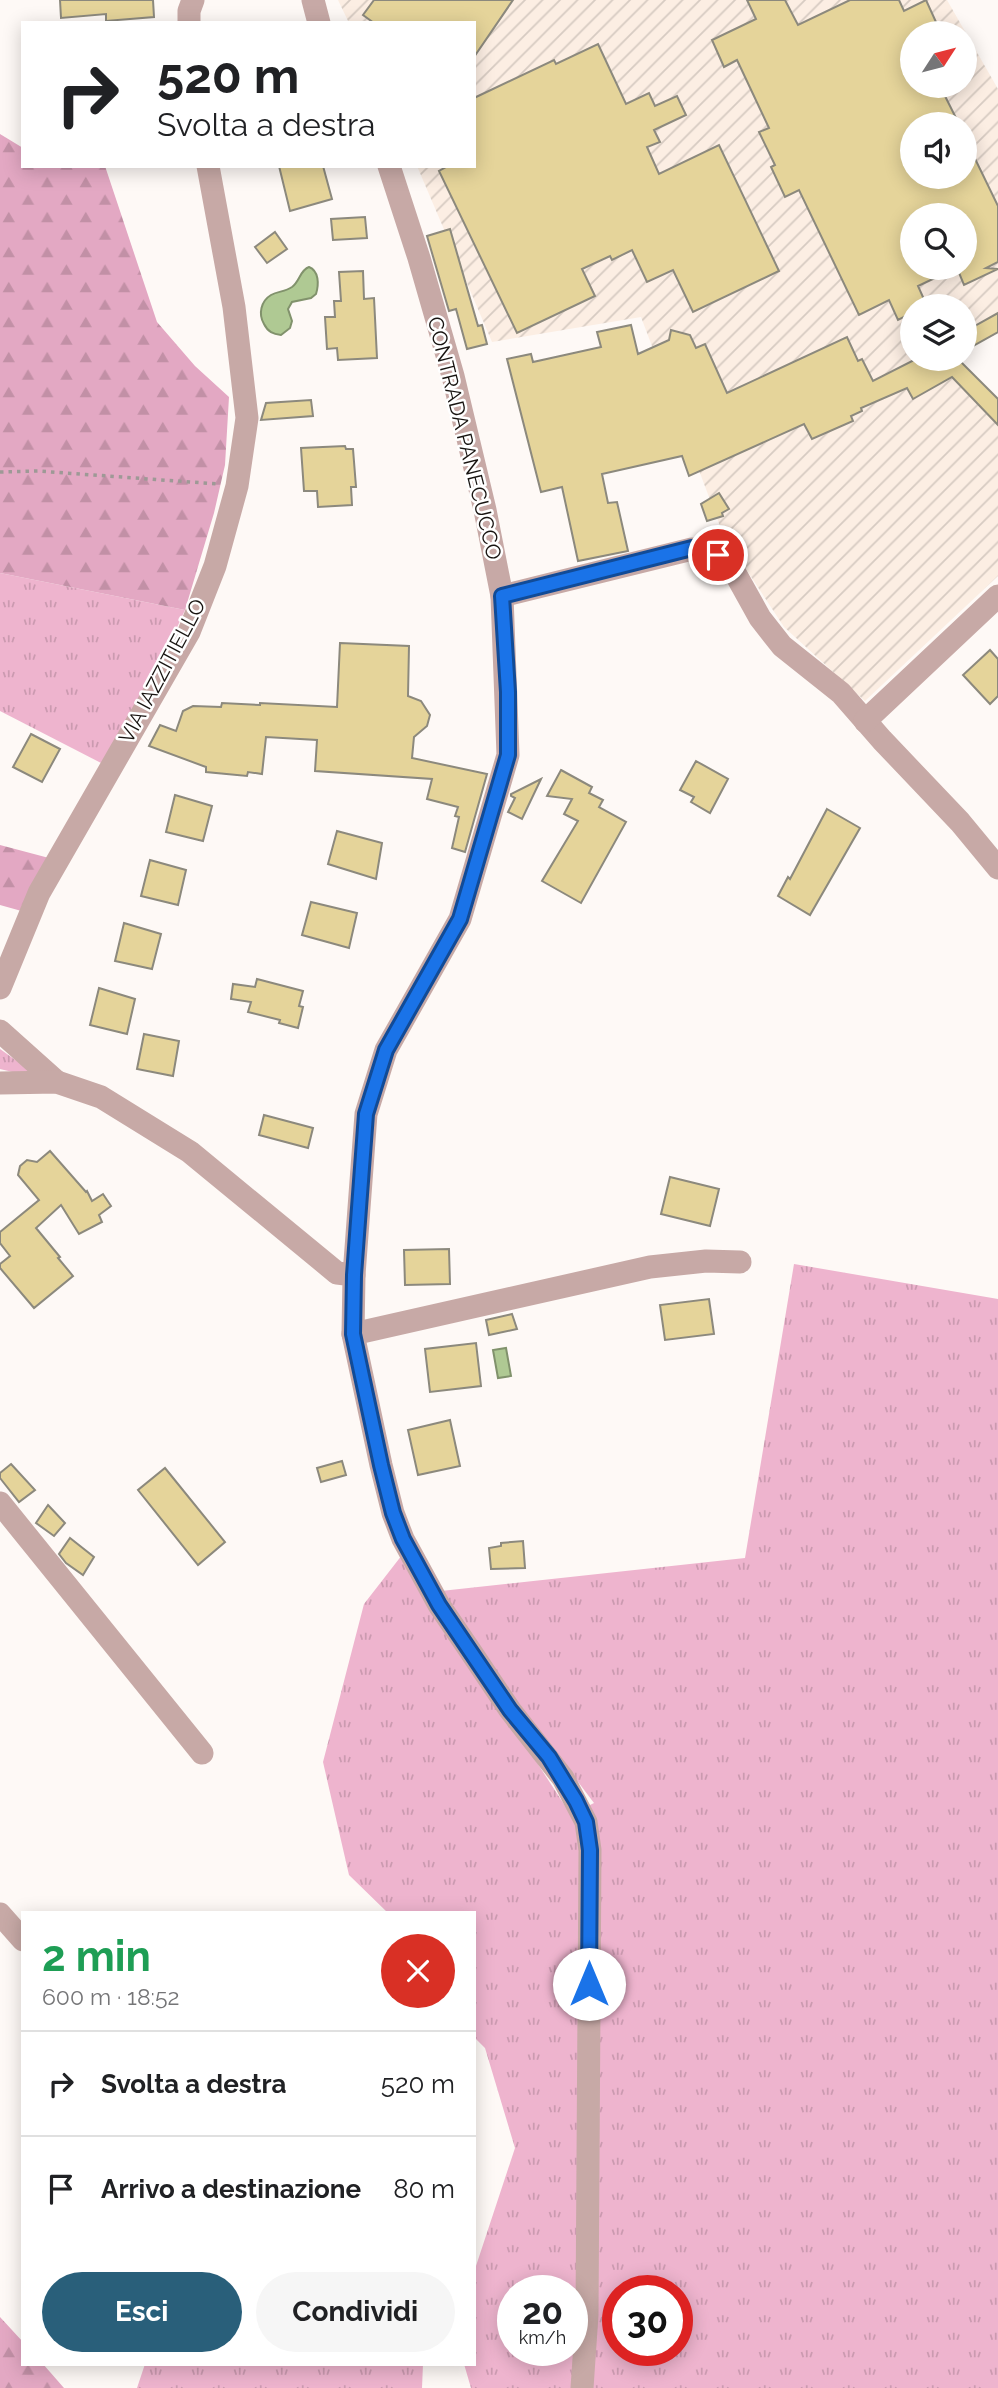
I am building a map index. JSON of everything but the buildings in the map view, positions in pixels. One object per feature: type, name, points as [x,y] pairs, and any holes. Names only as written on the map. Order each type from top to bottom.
[{"type":"street","points":[[189,21],[189,11],[194,0]]},
{"type":"street","points":[[313,0],[318,21]]},
{"type":"street","name":"VIA IAZZITIELLO","points":[[0,988],[39,893],[189,632],[215,566],[237,486],[247,418],[234,307],[208,168]]},
{"type":"street","name":"CONTRADA PANECUCCO","points":[[390,168],[453,376],[485,510],[502,596],[508,692],[508,755],[460,919],[386,1050],[366,1114],[354,1275],[353,1334],[381,1465],[393,1513],[403,1539],[445,1614],[510,1710],[549,1757],[586,1822],[590,1850],[589,2064],[587,2315],[582,2388]]},
{"type":"street","points":[[502,596],[692,548],[718,555],[735,573],[760,618],[782,646],[841,693],[960,822],[998,868]]},
{"type":"street","points":[[865,721],[998,596]]},
{"type":"street","points":[[0,1031],[57,1082]]},
{"type":"street","points":[[0,1083],[57,1082],[101,1097],[190,1152],[337,1273],[354,1275]]},
{"type":"street","points":[[353,1334],[650,1267],[706,1261],[740,1262]]},
{"type":"street","points":[[0,1503],[202,1754]]},
{"type":"street","points":[[0,1914],[21,1938]]},
{"type":"path","points":[[0,472],[105,474],[237,486]]},
{"type":"shaded area","points":[[338,0],[947,0],[959,21],[900,21],[900,98],[977,98],[977,52],[998,89],[998,332],[977,344],[977,294],[900,294],[900,371],[969,371],[998,401],[998,576],[865,701],[784,627],[723,534],[641,317],[492,342],[418,168],[476,168],[476,21],[348,21]]},
{"type":"shaded area","points":[[309,267],[315,271],[317,278],[316,294],[311,298],[292,302],[288,309],[292,321],[290,328],[281,335],[271,332],[261,316],[265,301],[271,295],[292,287]]},
{"type":"shaded area","points":[[506,1348],[511,1376],[498,1378],[493,1350]]},
{"type":"green space","points":[[0,134],[21,147],[21,168],[106,168],[157,322],[195,366],[229,397],[225,465],[214,513],[185,610],[0,573]]},
{"type":"green space","points":[[0,573],[185,610],[163,658],[103,764],[0,711]]},
{"type":"green space","points":[[0,845],[49,858],[25,912],[0,905]]},
{"type":"green space","points":[[0,1049],[31,1071],[29,1076],[0,1069]]},
{"type":"green space","points":[[794,1264],[998,1299],[998,2388],[591,2388],[586,1807],[594,1803],[464,1631],[441,1591],[745,1558]]},
{"type":"green space","points":[[402,1555],[584,1835],[577,2275],[497,2275],[497,2366],[575,2366],[575,2388],[471,2388],[465,2366],[476,2366],[476,2266],[515,2148],[485,2048],[476,2039],[476,1911],[386,1911],[349,1875],[323,1762],[364,1604]]},
{"type":"green space","points":[[0,2317],[21,2340],[21,2366],[45,2366],[64,2388],[0,2388]]},
{"type":"green space","points":[[144,2366],[423,2366],[422,2388],[137,2388]]},
{"type":"route","points":[[589,1984],[590,1850],[586,1822],[549,1757],[510,1710],[439,1605],[403,1539],[393,1513],[353,1334],[354,1275],[366,1114],[386,1050],[460,919],[481,855],[508,755],[508,692],[502,596],[692,548],[718,555]]}]
